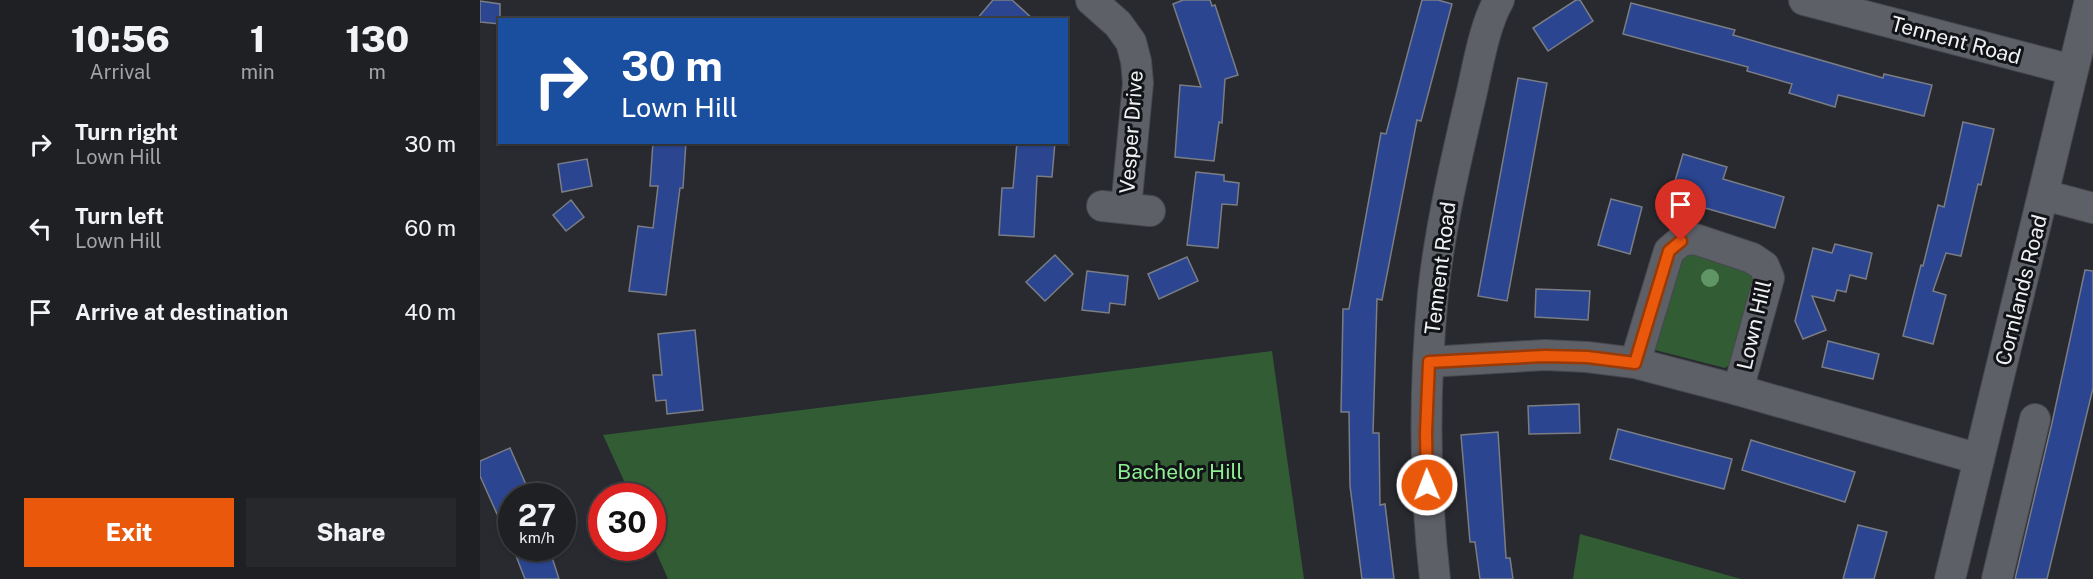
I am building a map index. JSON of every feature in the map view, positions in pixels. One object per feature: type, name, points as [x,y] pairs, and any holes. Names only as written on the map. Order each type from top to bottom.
[{"type":"street","name":"Vesper Drive","points":[[1091,0],[1118,24],[1131,42],[1136,61],[1138,83],[1126,208]]},
{"type":"street","name":"Tennent Road","points":[[1804,0],[2076,80]]},
{"type":"street","name":"Cornlands Road","points":[[1950,579],[2044,195],[2076,80],[2090,0]]},
{"type":"street","name":"Tennent Road","points":[[1435,579],[1426,464],[1433,292],[1459,147],[1494,1]]},
{"type":"street","points":[[2044,195],[2093,208]]},
{"type":"street","name":"Lown Hill","points":[[1635,363],[1669,251],[1681,241],[1695,239],[1752,258],[1764,266],[1770,278],[1738,390]]},
{"type":"street","name":"Lown Hill","points":[[1429,362],[1545,356],[1587,357],[1635,363],[1738,390],[1976,470],[2018,493]]},
{"type":"street","points":[[1997,579],[2035,419]]},
{"type":"green space","points":[[1690,246],[1762,279],[1734,362],[1725,368],[1655,350],[1649,340],[1678,252]]},
{"type":"green space","name":"Bachelor Hill","points":[[1272,351],[1304,579],[668,579],[660,561],[666,561],[666,483],[625,483],[603,435]]},
{"type":"green space","points":[[1580,534],[1741,579],[1573,579]]},
{"type":"building","points":[[993,0],[1012,0],[1032,18],[978,18]]},
{"type":"building","points":[[1183,0],[1210,0],[1212,6],[1215,5],[1238,75],[1225,79],[1222,123],[1219,122],[1214,161],[1175,157],[1180,85],[1201,87],[1173,4]]},
{"type":"building","points":[[1422,0],[1438,0],[1452,4],[1421,121],[1417,120],[1382,300],[1377,299],[1373,433],[1379,433],[1380,505],[1385,504],[1394,579],[1362,579],[1350,486],[1349,412],[1341,412],[1343,309],[1349,309],[1381,133],[1386,134]]},
{"type":"building","points":[[1576,0],[1580,0],[1593,21],[1548,51],[1533,28]]},
{"type":"building","points":[[480,1],[500,4],[498,24],[480,22]]},
{"type":"building","points":[[1631,3],[1735,30],[1733,35],[1883,78],[1884,74],[1932,85],[1924,116],[1838,95],[1835,107],[1789,93],[1792,84],[1747,71],[1748,67],[1623,34]]},
{"type":"building","points":[[1518,78],[1547,83],[1507,301],[1478,296]]},
{"type":"building","points":[[1963,122],[1994,129],[1961,256],[1946,253],[1933,291],[1946,295],[1933,344],[1903,336],[1938,205],[1944,207]]},
{"type":"building","points":[[653,144],[686,144],[683,188],[680,188],[666,295],[629,291],[638,226],[653,228],[658,186],[650,186]]},
{"type":"building","points":[[1017,144],[1055,144],[1052,177],[1037,176],[1034,237],[999,235],[1002,188],[1013,188]]},
{"type":"building","points":[[1683,154],[1727,167],[1723,179],[1784,197],[1775,228],[1670,198]]},
{"type":"building","points":[[587,159],[592,186],[562,192],[558,164]]},
{"type":"building","points":[[1196,172],[1224,175],[1224,181],[1239,183],[1237,205],[1222,204],[1218,248],[1187,245]]},
{"type":"building","points":[[1611,199],[1642,207],[1630,254],[1598,245]]},
{"type":"building","points":[[571,200],[584,217],[566,231],[553,215]]},
{"type":"building","points":[[1835,244],[1872,253],[1866,279],[1850,275],[1846,292],[1837,290],[1834,301],[1812,296],[1826,330],[1803,339],[1795,321],[1813,248],[1832,253]]},
{"type":"building","points":[[1055,255],[1073,274],[1045,301],[1026,282]]},
{"type":"building","points":[[1187,257],[1198,281],[1159,299],[1148,274]]},
{"type":"building","points":[[2085,270],[2093,271],[2093,388],[2047,579],[2015,579],[2052,423]]},
{"type":"building","points":[[1087,271],[1128,276],[1125,305],[1110,303],[1109,313],[1082,310]]},
{"type":"building","points":[[1536,289],[1590,291],[1588,320],[1535,317]]},
{"type":"building","points":[[695,330],[703,410],[667,414],[666,400],[656,401],[653,375],[662,375],[658,334]]},
{"type":"building","points":[[1828,341],[1879,354],[1873,379],[1822,367]]},
{"type":"building","points":[[1579,404],[1580,433],[1529,434],[1528,406]]},
{"type":"building","points":[[1618,429],[1732,459],[1724,489],[1610,459]]},
{"type":"building","points":[[1498,432],[1506,558],[1510,558],[1513,579],[1480,579],[1475,542],[1470,542],[1461,435]]},
{"type":"building","points":[[1751,440],[1855,472],[1845,502],[1742,470]]},
{"type":"building","points":[[510,448],[525,483],[498,483],[497,514],[480,476],[480,461]]},
{"type":"building","points":[[1858,525],[1887,532],[1874,579],[1843,579]]},
{"type":"building","points":[[518,561],[553,561],[559,579],[525,579]]},
{"type":"route","points":[[1427,485],[1426,433],[1429,362],[1545,356],[1587,357],[1635,363],[1669,251],[1681,241]]}]
